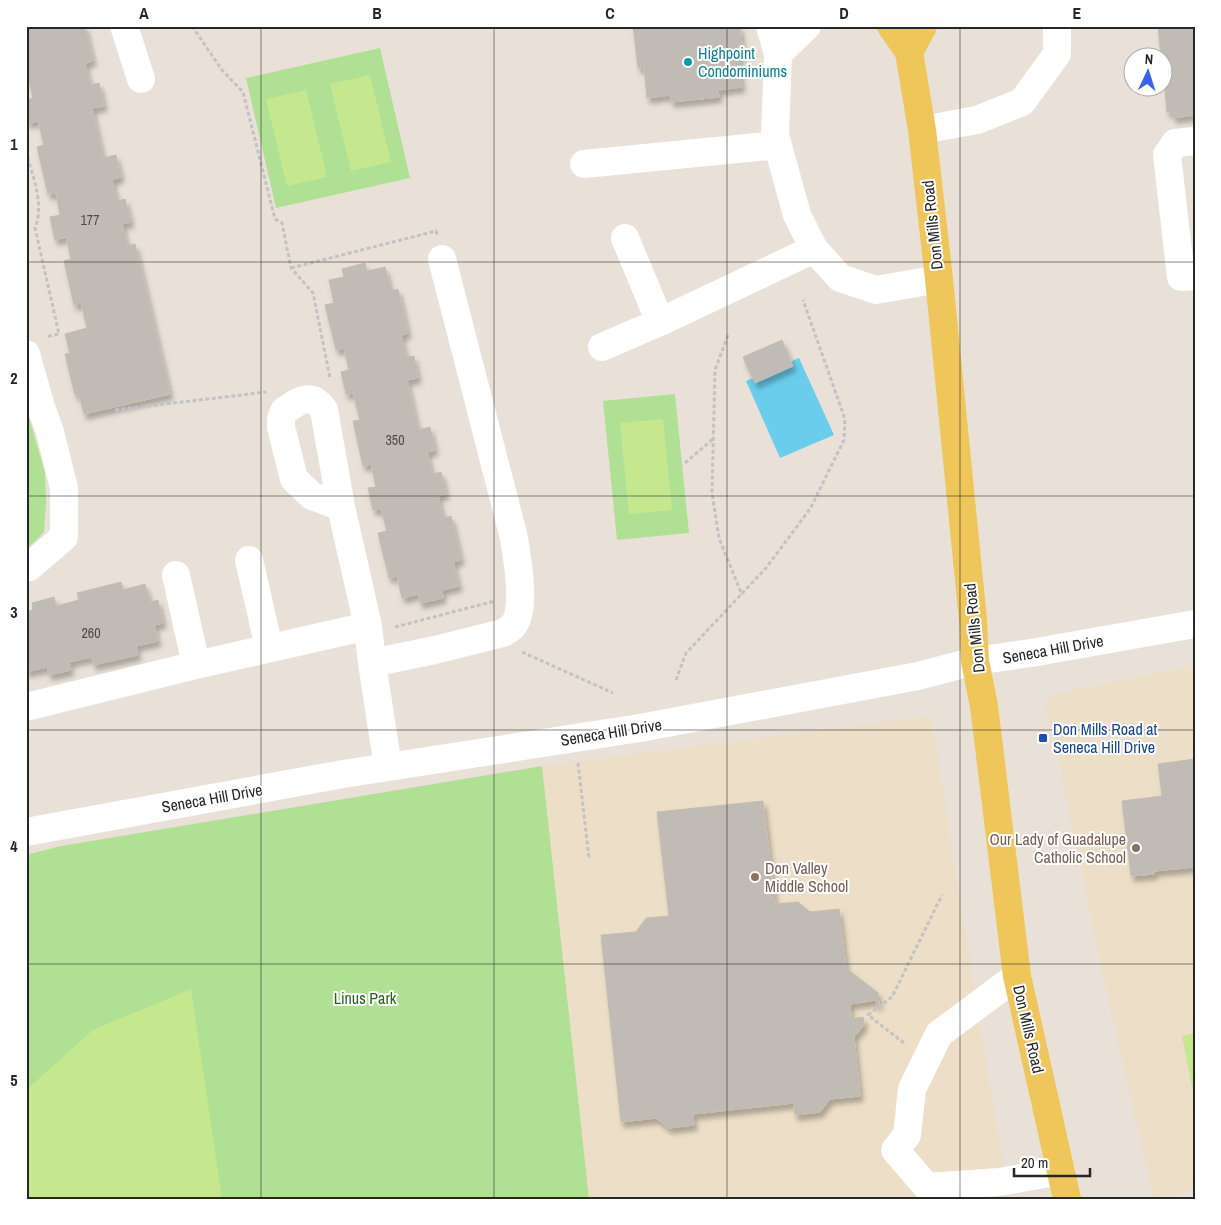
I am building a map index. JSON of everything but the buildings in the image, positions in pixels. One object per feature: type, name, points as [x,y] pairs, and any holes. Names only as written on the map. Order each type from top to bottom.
[{"type":"main road","name":"Don Mills Road","points":[[891,26],[909,52],[922,130],[939,279],[973,620],[975,661],[984,706],[1017,976],[1067,1199]]},
{"type":"main road","points":[[909,52],[923,26]]},
{"type":"street","points":[[124,26],[140,79]]},
{"type":"street","points":[[770,26],[778,54],[775,136],[797,215],[814,249],[840,278],[876,290],[939,279]]},
{"type":"street","points":[[778,54],[807,26]]},
{"type":"street","points":[[922,130],[977,120],[1022,102],[1057,54],[1057,26]]},
{"type":"street","points":[[1195,141],[1175,143],[1167,155],[1181,277],[1195,276]]},
{"type":"street","points":[[584,164],[778,145]]},
{"type":"street","points":[[625,238],[660,322]]},
{"type":"street","points":[[602,347],[660,322],[814,249]]},
{"type":"street","points":[[372,663],[503,633],[512,627],[517,618],[520,596],[519,571],[514,538],[442,259]]},
{"type":"street","points":[[26,567],[29,567],[64,537],[64,488],[50,432],[41,407],[35,346]]},
{"type":"street","points":[[341,506],[380,627],[372,663],[388,767]]},
{"type":"street","points":[[249,560],[269,648]]},
{"type":"street","points":[[176,575],[196,664]]},
{"type":"street","name":"Seneca Hill Drive","points":[[26,832],[343,774],[640,728],[908,678],[975,661],[1031,654],[1195,624]]},
{"type":"street","points":[[26,707],[196,664],[380,627]]},
{"type":"street","points":[[1017,976],[939,1034],[912,1089],[907,1135],[895,1150],[927,1187],[999,1182],[1061,1171]]},
{"type":"path","points":[[192,26],[222,70],[243,92],[275,219],[282,223],[291,268],[313,293],[332,385]]},
{"type":"path","points":[[26,151],[39,201],[35,228],[59,334],[35,346]]},
{"type":"path","points":[[291,268],[436,231],[442,259]]},
{"type":"path","points":[[676,680],[686,653],[766,568],[810,509],[844,440],[845,419],[803,300]]},
{"type":"path","points":[[728,335],[715,370],[712,493],[719,538],[742,595]]},
{"type":"path","points":[[115,410],[273,392]]},
{"type":"path","points":[[685,463],[713,438]]},
{"type":"path","points":[[380,627],[520,596]]},
{"type":"path","points":[[490,637],[613,693]]},
{"type":"path","points":[[577,738],[589,858]]},
{"type":"path","points":[[926,1061],[868,1015],[892,997],[942,895]]},
{"type":"shaded area","name":"Our Lady of Guadalupe Catholic School","points":[[1195,665],[1195,1189],[1161,1199],[1154,1199],[1107,993],[1046,702],[1056,694]]},
{"type":"shaded area","name":"Don Valley Middle School","points":[[931,716],[1009,1199],[589,1199],[542,766]]},
{"type":"green space","points":[[380,48],[410,178],[276,208],[246,78]]},
{"type":"green space","points":[[370,75],[391,162],[351,171],[330,84]]},
{"type":"green space","points":[[306,90],[327,177],[287,186],[266,99]]},
{"type":"green space","points":[[675,394],[689,533],[617,540],[603,401]]},
{"type":"green space","points":[[26,407],[45,473],[46,502],[44,532],[26,550]]},
{"type":"green space","points":[[663,419],[672,510],[629,514],[620,423]]},
{"type":"green space","name":"Linus Park","points":[[542,766],[589,1199],[26,1199],[26,855],[61,846]]},
{"type":"green space","points":[[191,989],[222,1199],[26,1199],[26,1090],[93,1030]]},
{"type":"green space","points":[[1195,1033],[1195,1102],[1182,1036]]},
{"type":"water","points":[[799,358],[834,435],[780,458],[746,381]]},
{"type":"place","name":"Highpoint Condominiums","points":[[688,62]]},
{"type":"place","name":"Don Mills Road at Seneca Hill Drive","points":[[1043,738]]},
{"type":"place","name":"Our Lady of Guadalupe Catholic School","points":[[1136,848]]},
{"type":"place","name":"Don Valley Middle School","points":[[755,877]]}]
